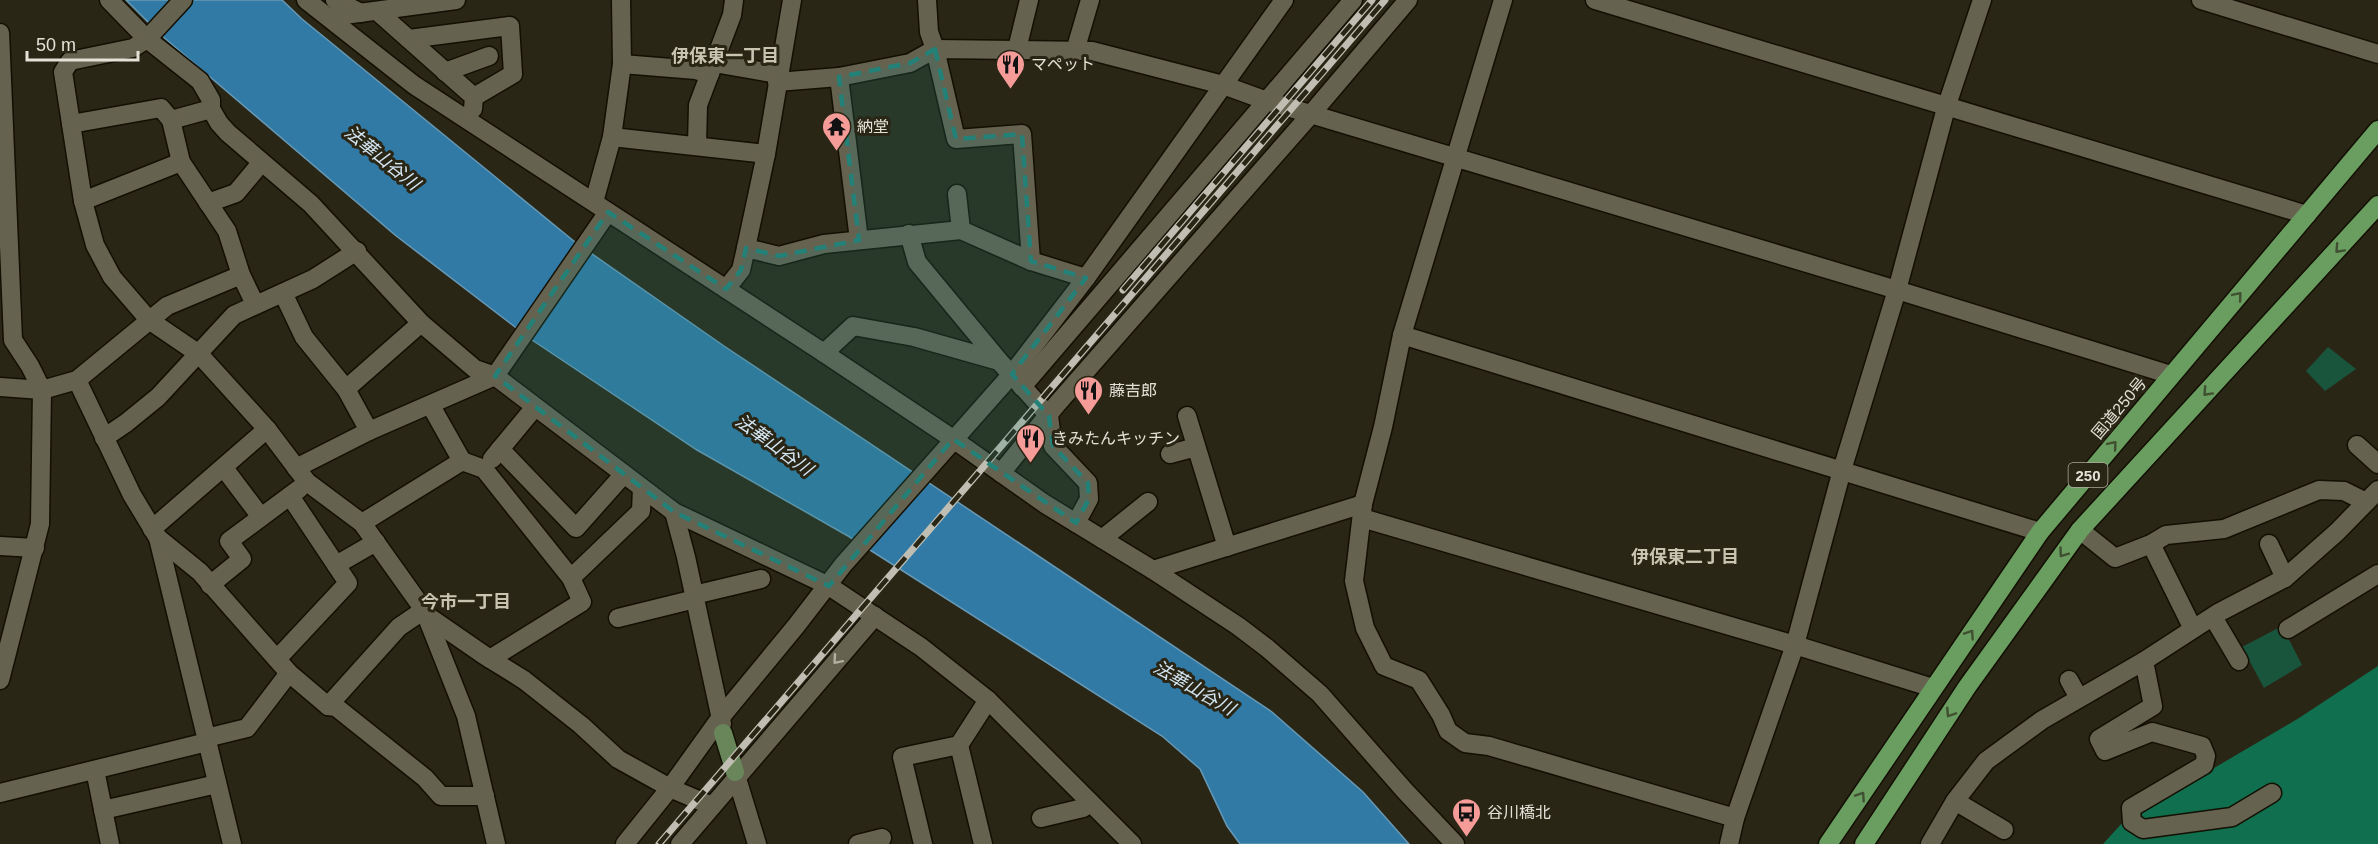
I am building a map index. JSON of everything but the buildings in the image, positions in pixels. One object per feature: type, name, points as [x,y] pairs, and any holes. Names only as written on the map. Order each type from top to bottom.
[{"type":"highway","name":"国道250号","points":[[1828,844],[2040,532],[2378,130]]},
{"type":"highway","name":"250","points":[[1864,844],[1967,687],[2080,530],[2378,206]]},
{"type":"main road","points":[[722,725],[735,775]]},
{"type":"street","points":[[109,0],[147,39],[200,81],[211,100],[211,109],[219,123],[261,163],[310,204],[357,251],[421,323],[475,369],[495,376],[674,512],[828,586],[921,647],[987,700],[1132,844]]},
{"type":"street","points":[[183,0],[147,39],[133,48],[70,61],[63,72],[83,201],[95,246],[112,277],[149,320],[199,354],[267,429],[302,475],[362,523],[425,613],[466,716],[496,844]]},
{"type":"street","points":[[323,5],[369,12],[456,0]]},
{"type":"street","points":[[210,585],[242,559],[229,541],[290,496],[302,475],[369,431],[431,406],[495,376],[601,207],[622,64],[621,0]]},
{"type":"street","points":[[697,145],[698,105],[732,15],[734,0]]},
{"type":"street","points":[[726,289],[741,270],[766,154],[792,0]]},
{"type":"street","points":[[927,0],[929,33],[935,49],[956,140],[1022,134],[1031,261]]},
{"type":"street","points":[[1017,49],[1029,0]]},
{"type":"street","points":[[1075,51],[1090,0]]},
{"type":"street","points":[[1011,374],[1086,278],[1284,0]]},
{"type":"street","points":[[625,844],[722,725],[843,565],[1011,374],[1266,101],[1353,0]]},
{"type":"street","points":[[1001,473],[1065,395],[1408,0]]},
{"type":"street","points":[[1503,0],[1402,336],[1362,511],[1354,581],[1365,628],[1384,666],[1419,680],[1441,715],[1448,731],[1465,742],[1489,746],[1735,818]]},
{"type":"street","points":[[1595,0],[1946,108],[2307,215]]},
{"type":"street","points":[[1729,844],[1735,818],[1795,645],[1842,470],[1897,290],[1946,108],[1982,0]]},
{"type":"street","points":[[2201,0],[2378,54]]},
{"type":"street","points":[[323,5],[414,85],[824,353],[1076,523],[1154,570],[1260,642],[1320,694],[1405,792],[1455,844]]},
{"type":"street","points":[[369,12],[409,39],[474,97]]},
{"type":"street","points":[[409,39],[510,26],[513,74],[474,97]]},
{"type":"street","points":[[0,33],[13,340],[42,390],[40,524],[0,680]]},
{"type":"street","points":[[622,64],[696,70],[712,69],[778,78],[839,77],[910,63],[935,49],[1092,51],[1222,85],[1266,101],[1897,290],[2171,375]]},
{"type":"street","points":[[445,72],[489,56]]},
{"type":"street","points":[[839,77],[860,240]]},
{"type":"street","points":[[471,123],[474,97]]},
{"type":"street","points":[[71,124],[160,108],[171,120],[181,162],[226,231],[241,275],[255,304]]},
{"type":"street","points":[[171,120],[211,109]]},
{"type":"street","points":[[612,137],[766,154]]},
{"type":"street","points":[[83,201],[181,162]]},
{"type":"street","points":[[208,203],[236,192],[261,163]]},
{"type":"street","points":[[957,194],[961,230]]},
{"type":"street","points":[[746,248],[779,256],[824,244],[961,230],[1031,261],[1086,278]]},
{"type":"street","points":[[909,234],[917,262],[1049,416],[1053,446],[1088,483],[1089,499],[1076,523]]},
{"type":"street","points":[[104,438],[158,397],[234,315],[313,279],[357,251]]},
{"type":"street","points":[[0,387],[42,390],[77,380],[167,306],[241,275]]},
{"type":"street","points":[[283,293],[304,337],[346,389],[369,431]]},
{"type":"street","points":[[346,389],[421,323]]},
{"type":"street","points":[[824,353],[853,326],[914,337],[1011,374]]},
{"type":"street","points":[[1402,336],[2040,532]]},
{"type":"street","points":[[77,380],[132,495],[155,534],[232,844]]},
{"type":"street","points":[[431,406],[462,462],[484,469],[571,578],[582,602],[490,659]]},
{"type":"street","points":[[484,469],[536,407]]},
{"type":"street","points":[[1186,416],[1227,547]]},
{"type":"street","points":[[155,534],[267,429]]},
{"type":"street","points":[[2357,446],[2378,464]]},
{"type":"street","points":[[1170,454],[1196,447]]},
{"type":"street","points":[[500,449],[576,528],[624,474]]},
{"type":"street","points":[[362,523],[462,462]]},
{"type":"street","points":[[224,468],[261,517]]},
{"type":"street","points":[[571,578],[641,511],[642,488]]},
{"type":"street","points":[[2080,530],[2115,558],[2151,544],[2166,535],[2224,529],[2319,490],[2344,491],[2372,496]]},
{"type":"street","points":[[0,793],[95,770],[247,728],[283,666],[348,584],[290,496]]},
{"type":"street","points":[[1930,844],[1955,801],[1986,761],[2042,720],[2144,661],[2213,617],[2286,578],[2372,496]]},
{"type":"street","points":[[1102,539],[1148,502]]},
{"type":"street","points":[[1154,570],[1227,547],[1362,511],[1933,688]]},
{"type":"street","points":[[674,512],[722,725]]},
{"type":"street","points":[[155,534],[200,572],[283,666],[328,706],[336,707],[425,778],[441,796],[485,796]]},
{"type":"street","points":[[336,565],[376,543]]},
{"type":"street","points":[[2151,544],[2193,629]]},
{"type":"street","points":[[2269,544],[2286,578]]},
{"type":"street","points":[[0,546],[35,548]]},
{"type":"street","points":[[2288,629],[2378,574]]},
{"type":"street","points":[[618,618],[761,579]]},
{"type":"street","points":[[425,613],[524,680],[581,725],[618,759],[670,788],[712,806]]},
{"type":"street","points":[[328,706],[399,627],[425,613]]},
{"type":"street","points":[[680,844],[735,775],[875,616]]},
{"type":"street","points":[[2213,617],[2239,661]]},
{"type":"street","points":[[2144,661],[2153,706],[2099,740],[2105,751],[2152,732],[2202,746],[2206,756],[2204,765],[2131,808],[2132,822],[2143,829],[2232,818],[2272,793]]},
{"type":"street","points":[[2069,680],[2079,698]]},
{"type":"street","points":[[983,844],[959,745],[987,700]]},
{"type":"street","points":[[923,844],[902,757],[959,745]]},
{"type":"street","points":[[95,770],[110,844]]},
{"type":"street","points":[[735,775],[756,844]]},
{"type":"street","points":[[103,810],[217,784]]},
{"type":"street","points":[[1955,801],[2003,831]]},
{"type":"street","points":[[1041,818],[1083,808],[1090,802]]},
{"type":"street","points":[[858,844],[882,838]]},
{"type":"highlighted area","points":[[935,49],[956,139],[1022,134],[1031,261],[1086,278],[1012,374],[1049,416],[1053,446],[1088,483],[1089,499],[1076,523],[953,439],[829,586],[674,512],[495,376],[608,212],[726,289],[741,270],[746,248],[779,256],[859,240],[839,77],[910,63]]},
{"type":"green space","points":[[2328,347],[2356,369],[2325,391],[2306,371]]},
{"type":"green space","points":[[2282,626],[2302,665],[2264,688],[2242,647]]},
{"type":"green space","points":[[2378,666],[2378,844],[2103,844],[2124,821],[2299,718]]},
{"type":"water","name":"法華山谷川","points":[[126,0],[282,0],[302,19],[575,242],[724,346],[1272,712],[1363,792],[1409,844],[1240,844],[1227,826],[1200,769],[1162,736],[848,536],[697,450],[532,340],[395,235],[161,35]]},
{"type":"railway","points":[[1123,290],[1372,0]]},
{"type":"railway","points":[[659,844],[1385,0]]},
{"type":"place","name":"マペット","points":[[1010,90]]},
{"type":"place","name":"納堂","points":[[836,152]]},
{"type":"place","name":"藤吉郎","points":[[1088,416]]},
{"type":"place","name":"きみたんキッチン","points":[[1031,464]]},
{"type":"place","name":"谷川橋北","points":[[1466,838]]},
{"type":"district","name":"伊保東一丁目","points":[[725,56]]},
{"type":"district","name":"伊保東二丁目","points":[[1685,557]]},
{"type":"district","name":"今市一丁目","points":[[466,602]]}]
